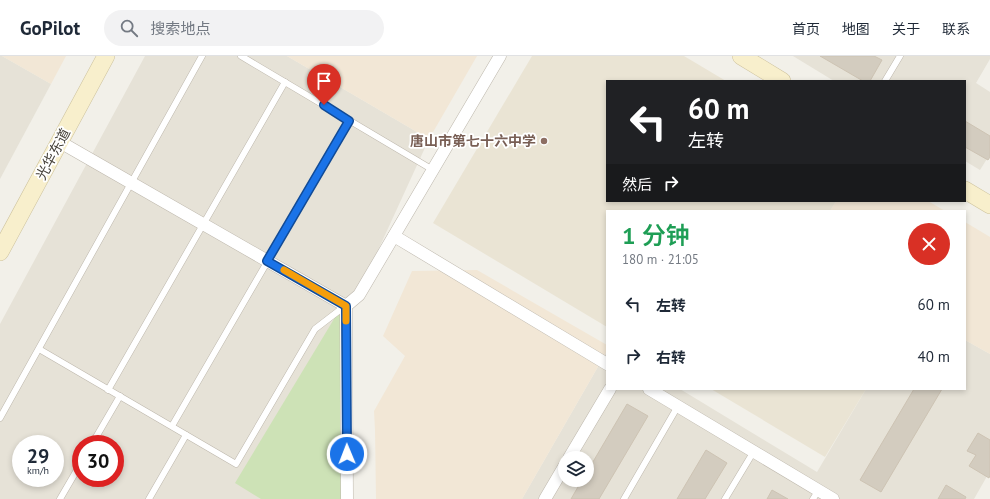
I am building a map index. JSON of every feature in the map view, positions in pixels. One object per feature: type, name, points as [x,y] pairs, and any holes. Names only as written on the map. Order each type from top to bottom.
[{"type":"main road","name":"光华东道","points":[[0,252],[106,56]]},
{"type":"main road","points":[[740,56],[780,80]]},
{"type":"main road","points":[[966,191],[990,205]]},
{"type":"street","points":[[346,306],[359,295],[500,56]]},
{"type":"street","points":[[60,142],[346,306]]},
{"type":"street","points":[[394,236],[606,363]]},
{"type":"street","points":[[346,306],[347,499]]},
{"type":"street","points":[[573,451],[609,390]]},
{"type":"street","points":[[651,390],[754,451],[816,495],[833,499]]},
{"type":"street","points":[[545,499],[558,477]]},
{"type":"lane","points":[[0,418],[202,56]]},
{"type":"lane","points":[[242,56],[433,170]]},
{"type":"lane","points":[[886,80],[900,56]]},
{"type":"lane","points":[[108,390],[285,82]]},
{"type":"lane","points":[[172,426],[349,121]]},
{"type":"lane","points":[[39,349],[236,464],[315,329],[346,306]]},
{"type":"lane","points":[[97,435],[120,396]]},
{"type":"lane","points":[[624,499],[678,406]]},
{"type":"lane","points":[[149,499],[186,435]]},
{"type":"lane","points":[[725,499],[754,451]]},
{"type":"lane","points":[[60,499],[72,478]]},
{"type":"shaded area","points":[[0,56],[51,84],[0,179]]},
{"type":"shaded area","points":[[2,56],[66,56],[51,84]]},
{"type":"shaded area","points":[[145,56],[287,56],[429,139],[347,318],[350,499],[0,499],[0,324]]},
{"type":"shaded area","points":[[287,56],[477,56],[429,139]]},
{"type":"shaded area","name":"唐山市第七十六中学","points":[[532,56],[684,56],[724,80],[606,80],[606,202],[835,202],[831,210],[606,210],[606,326],[433,223]]},
{"type":"shaded area","points":[[793,56],[990,56],[990,59],[976,83],[990,92],[990,154],[980,170],[966,162],[966,80],[832,80]]},
{"type":"shaded area","points":[[835,202],[930,202],[943,210],[831,210]]},
{"type":"shaded area","points":[[966,223],[990,237],[990,354],[966,341]]},
{"type":"shaded area","points":[[477,270],[606,344],[606,353],[522,499],[376,499],[374,411],[405,356],[383,336],[412,271]]},
{"type":"shaded area","points":[[966,341],[990,354],[990,471],[974,499],[522,499],[606,353],[606,390],[682,390],[817,472],[865,390],[966,390]]},
{"type":"shaded area","points":[[713,390],[865,390],[825,457]]},
{"type":"green space","points":[[337,314],[347,318],[350,499],[261,499],[235,483]]},
{"type":"building","points":[[820,56],[874,56],[882,60],[871,80],[861,80]]},
{"type":"building","points":[[966,122],[990,136],[990,157],[988,160],[966,148]]},
{"type":"building","points":[[913,390],[941,390],[881,492],[860,480]]},
{"type":"building","points":[[627,404],[648,416],[599,499],[571,499],[578,487],[594,487],[594,460]]},
{"type":"building","points":[[978,433],[990,440],[989,478],[969,466],[976,455],[967,451]]},
{"type":"building","points":[[706,450],[727,463],[705,499],[677,499]]},
{"type":"building","points":[[946,485],[966,497],[965,499],[938,499]]},
{"type":"building","points":[[772,490],[788,499],[767,499]]},
{"type":"slow traffic","points":[[284,270],[346,306],[346,321]]},
{"type":"place","name":"唐山市第七十六中学","points":[[544,141]]},
{"type":"route","points":[[324,105],[349,121],[267,261],[346,306],[347,454]]}]
